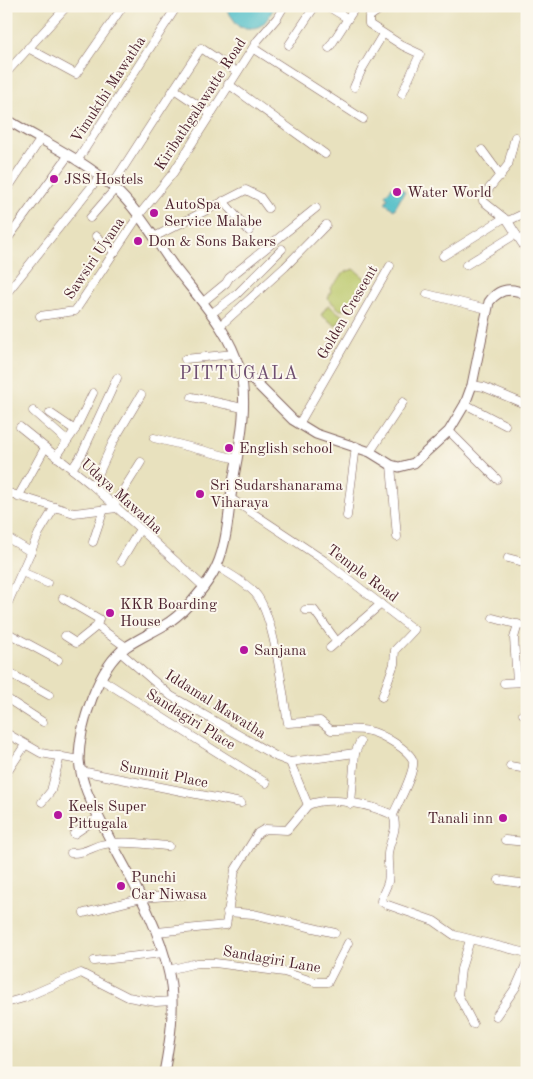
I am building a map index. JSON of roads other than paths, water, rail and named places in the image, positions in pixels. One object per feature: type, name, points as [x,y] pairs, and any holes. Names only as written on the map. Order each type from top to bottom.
[{"type":"main road","points":[[6,119],[77,161],[114,187],[139,215],[212,314],[234,354],[240,372],[243,408],[237,459],[224,537],[217,566],[204,588],[181,612],[165,625],[123,649],[101,679],[88,712],[79,760],[81,771],[99,817],[142,898],[164,953],[172,1002],[171,1033],[164,1073]]},
{"type":"main road","points":[[240,372],[248,376],[299,424],[316,434],[356,446],[370,452],[391,466],[399,467],[414,463],[448,431],[465,404],[472,385],[487,309],[493,297],[502,291],[516,290],[525,292]]},
{"type":"street","points":[[6,73],[67,6]]},
{"type":"street","points":[[28,48],[76,74],[124,6]]},
{"type":"street","name":"Vimukthi Mawatha","points":[[77,161],[177,6]]},
{"type":"street","name":"Kiribathgalawatte Road","points":[[139,215],[173,173],[228,84],[284,6]]},
{"type":"street","points":[[289,45],[314,6]]},
{"type":"street","points":[[327,6],[347,18]]},
{"type":"street","points":[[329,48],[356,6]]},
{"type":"street","points":[[384,6],[369,17],[369,24],[383,34],[420,54],[402,94]]},
{"type":"street","points":[[354,87],[362,69],[383,34]]},
{"type":"street","points":[[90,218],[114,187],[201,48],[237,72]]},
{"type":"street","points":[[253,48],[363,119]]},
{"type":"street","points":[[228,84],[325,154]]},
{"type":"street","points":[[174,89],[211,114]]},
{"type":"street","points":[[515,137],[508,165],[483,196],[483,201],[506,219],[527,251]]},
{"type":"street","points":[[6,192],[40,140]]},
{"type":"street","points":[[482,150],[501,176]]},
{"type":"street","points":[[6,241],[68,156]]},
{"type":"street","points":[[6,294],[100,176]]},
{"type":"street","points":[[154,237],[246,190],[260,197],[268,208]]},
{"type":"street","points":[[223,201],[249,232]]},
{"type":"street","points":[[203,302],[226,283],[229,278],[316,208]]},
{"type":"street","points":[[444,256],[506,219],[527,212]]},
{"type":"street","name":"Sawsiri Uyana","points":[[40,316],[75,311],[139,215]]},
{"type":"street","points":[[220,326],[285,267],[326,225]]},
{"type":"street","points":[[466,266],[516,234]]},
{"type":"street","points":[[96,236],[115,252]]},
{"type":"street","points":[[212,314],[237,294],[282,249]]},
{"type":"street","name":"Golden Crescent","points":[[299,424],[390,266]]},
{"type":"street","points":[[426,294],[487,309]]},
{"type":"street","points":[[185,359],[234,354]]},
{"type":"street","points":[[72,469],[82,454],[117,378]]},
{"type":"street","points":[[472,385],[484,387],[527,406]]},
{"type":"street","points":[[56,457],[75,430],[94,394]]},
{"type":"street","points":[[93,486],[113,442],[141,396]]},
{"type":"street","points":[[192,397],[243,408]]},
{"type":"street","points":[[370,452],[403,402]]},
{"type":"street","points":[[465,404],[505,425]]},
{"type":"street","points":[[33,411],[68,441]]},
{"type":"street","points":[[50,413],[75,430]]},
{"type":"street","name":"Udaya Mawatha","points":[[20,427],[116,506],[204,588]]},
{"type":"street","points":[[448,431],[497,479]]},
{"type":"street","points":[[154,438],[237,459]]},
{"type":"street","points":[[347,516],[356,446]]},
{"type":"street","points":[[18,497],[45,448]]},
{"type":"street","points":[[6,492],[74,513],[104,509],[116,506],[141,462]]},
{"type":"street","points":[[391,466],[397,537]]},
{"type":"street","name":"Temple Road","points":[[230,498],[325,561],[414,630],[395,650],[394,664],[382,697]]},
{"type":"street","points":[[6,607],[31,552],[55,507]]},
{"type":"street","points":[[93,542],[104,509]]},
{"type":"street","points":[[121,561],[140,529]]},
{"type":"street","points":[[6,537],[31,552]]},
{"type":"street","points":[[508,558],[527,563]]},
{"type":"street","points":[[217,566],[254,592],[260,600],[270,628],[288,723],[320,721],[331,730],[371,731],[396,744],[410,755],[413,762],[410,776],[393,815],[395,827],[388,852],[389,874],[381,901],[384,904],[434,921],[454,935],[527,954]]},
{"type":"street","points":[[22,572],[46,582]]},
{"type":"street","points":[[6,582],[15,587]]},
{"type":"street","name":"Iddamal Mawatha","points":[[63,598],[99,619],[97,626],[171,696],[277,757],[290,762]]},
{"type":"street","points":[[330,648],[381,604]]},
{"type":"street","points":[[305,610],[314,610],[337,642]]},
{"type":"street","points":[[493,618],[527,627]]},
{"type":"street","points":[[517,682],[514,638],[518,624]]},
{"type":"street","points":[[65,636],[76,643],[97,626]]},
{"type":"street","points":[[6,632],[58,660]]},
{"type":"street","points":[[6,672],[49,695]]},
{"type":"street","name":"Sandagiri Place","points":[[101,679],[266,783]]},
{"type":"street","points":[[504,683],[527,682]]},
{"type":"street","points":[[6,698],[43,722]]},
{"type":"street","points":[[6,733],[41,753],[79,760]]},
{"type":"street","points":[[351,804],[355,754],[360,742]]},
{"type":"street","points":[[6,774],[25,745]]},
{"type":"street","points":[[308,805],[290,762],[355,754]]},
{"type":"street","points":[[42,802],[50,791],[60,756]]},
{"type":"street","points":[[510,766],[527,769]]},
{"type":"street","name":"Summit Place","points":[[81,771],[241,802]]},
{"type":"street","points":[[157,932],[226,925],[235,870],[258,833],[265,829],[287,830],[308,805],[316,802],[351,804],[393,815]]},
{"type":"street","points":[[74,834],[99,817]]},
{"type":"street","points":[[505,840],[527,842]]},
{"type":"street","points":[[71,853],[83,853],[102,844],[113,842],[169,846]]},
{"type":"street","points":[[499,880],[527,884]]},
{"type":"street","points":[[84,912],[142,898],[194,894]]},
{"type":"street","points":[[227,912],[253,914],[335,933]]},
{"type":"street","points":[[470,940],[461,969],[458,995],[473,1024]]},
{"type":"street","name":"Sandagiri Lane","points":[[168,970],[197,963],[215,963],[284,972],[315,982],[328,982],[348,943]]},
{"type":"street","points":[[94,961],[164,953]]},
{"type":"street","points":[[496,1016],[516,987],[527,962]]},
{"type":"street","points":[[6,1004],[81,973],[128,997],[172,1002]]},
{"type":"water","points":[[224,6],[275,6],[262,25],[247,28],[239,27]]},
{"type":"water","points":[[394,185],[405,191],[394,210],[385,203],[388,198],[385,195]]},
{"type":"place","name":"JSS Hostels","points":[[54,179]]},
{"type":"place","name":"Water World","points":[[397,192]]},
{"type":"place","name":"AutoSpa Service Malabe","points":[[154,213]]},
{"type":"place","name":"Don & Sons Bakers","points":[[138,241]]},
{"type":"place","name":"English school","points":[[229,448]]},
{"type":"place","name":"Sri Sudarshanarama Viharaya","points":[[200,494]]},
{"type":"place","name":"KKR Boarding House","points":[[110,613]]},
{"type":"place","name":"Sanjana","points":[[244,650]]},
{"type":"place","name":"Keels Super Pittugala","points":[[58,815]]},
{"type":"place","name":"Tanali inn","points":[[503,818]]},
{"type":"place","name":"Punchi Car Niwasa","points":[[121,886]]},
{"type":"district","name":"PITTUGALA","points":[[239,373]]}]
